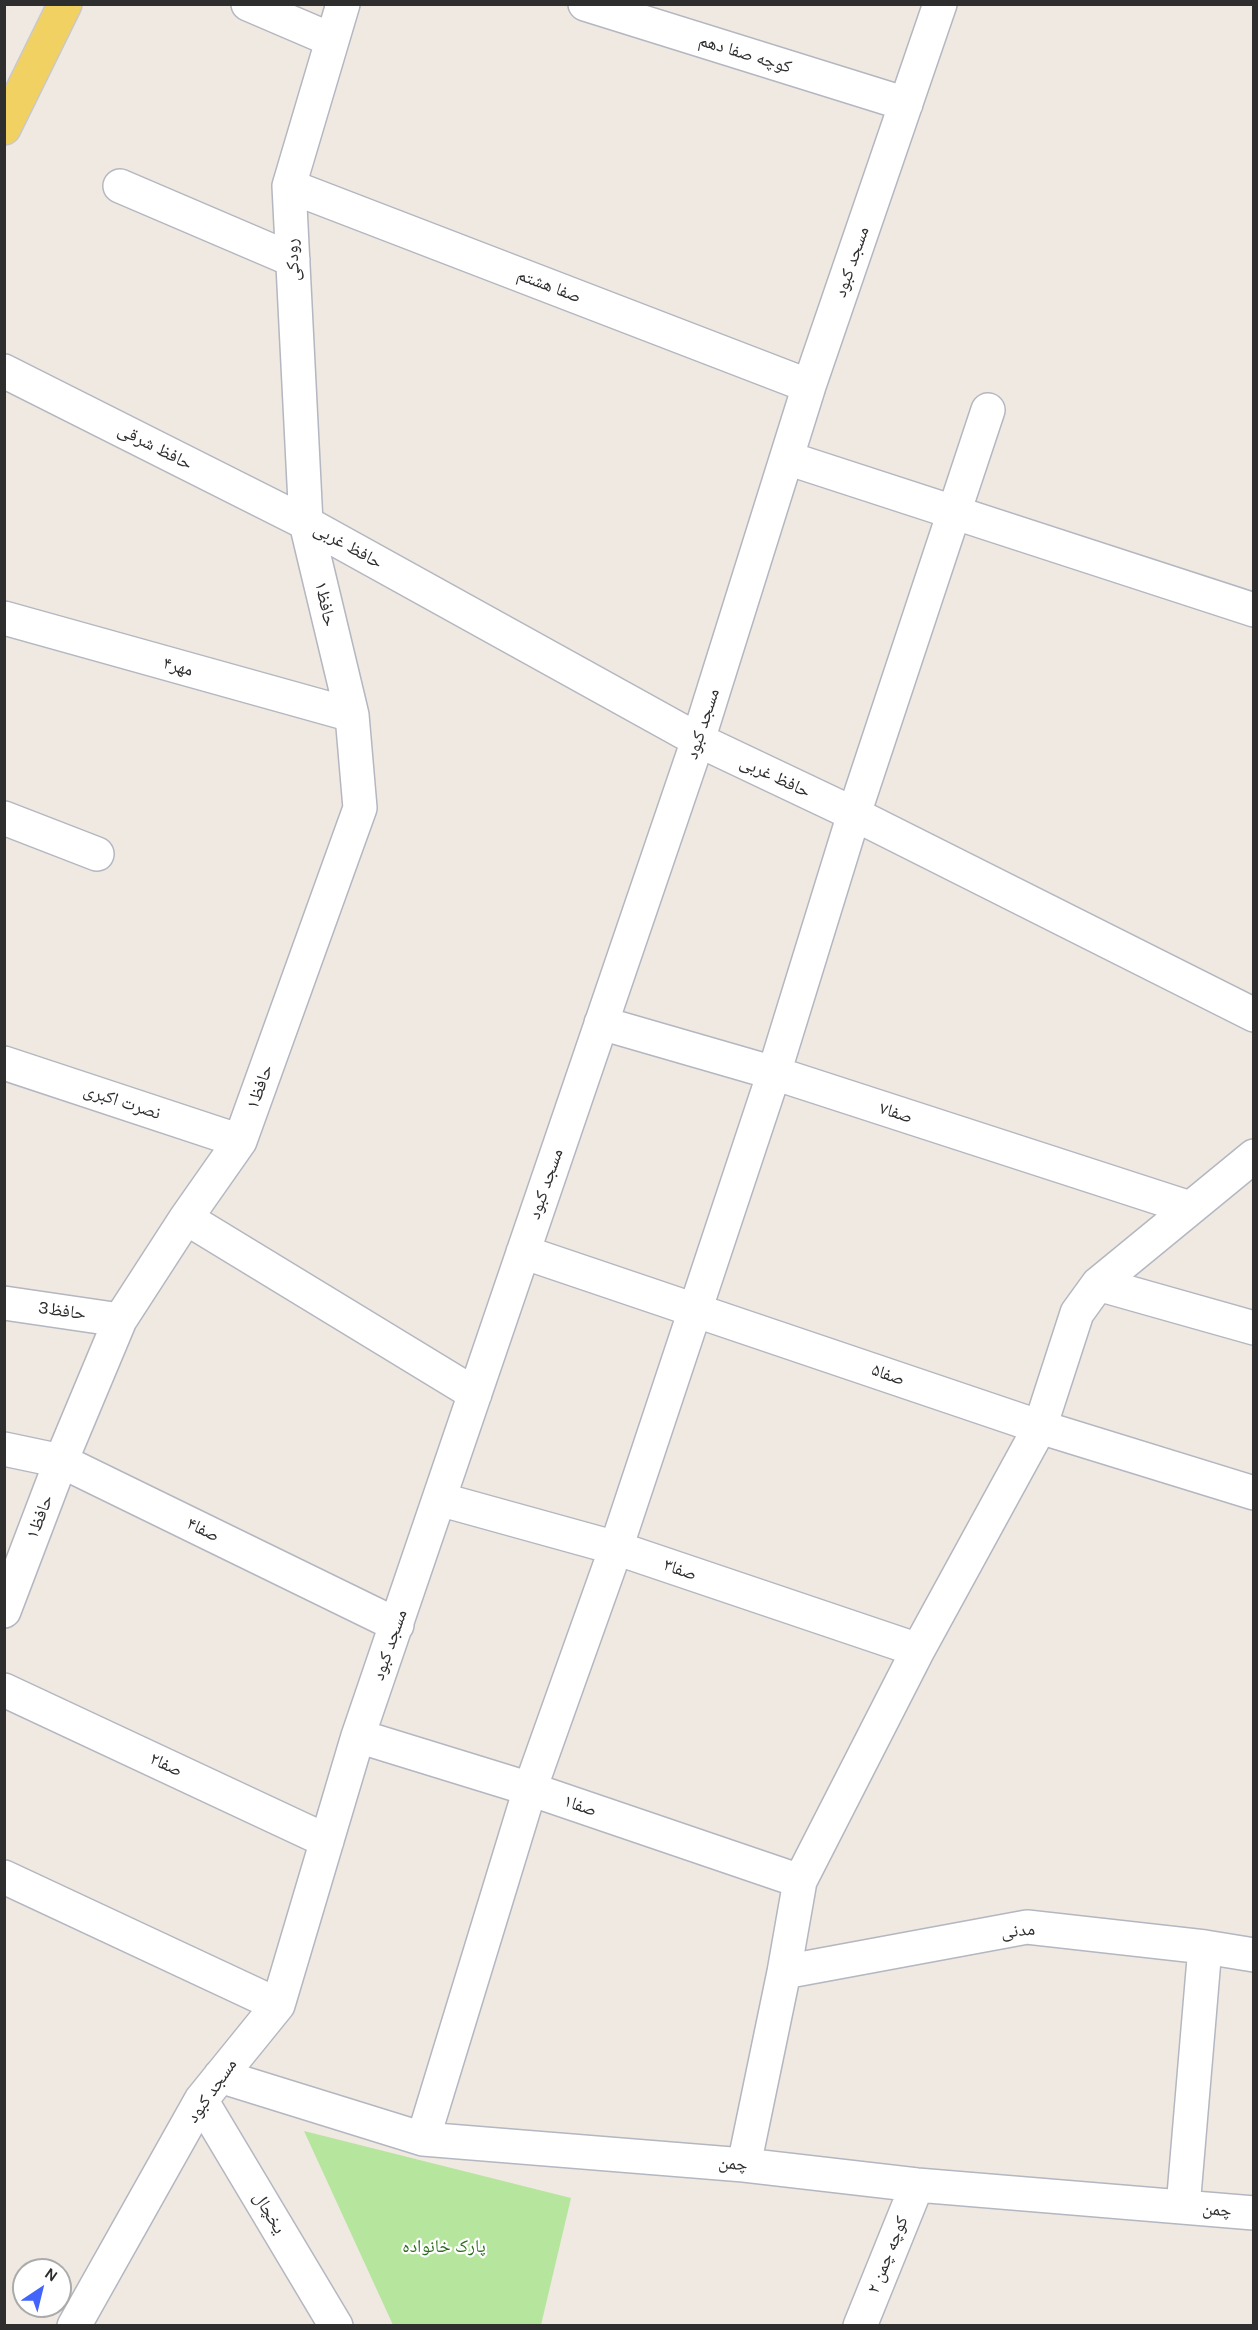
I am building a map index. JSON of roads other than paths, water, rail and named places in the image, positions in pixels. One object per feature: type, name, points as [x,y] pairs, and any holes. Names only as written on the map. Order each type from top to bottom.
[{"type":"main road","points":[[4,128],[65,4]]},
{"type":"street","points":[[248,4],[332,40]]},
{"type":"street","name":"رودکی","points":[[306,523],[289,186],[343,4]]},
{"type":"street","name":"کوچه صفا دهم","points":[[585,4],[906,104]]},
{"type":"street","name":"مسجد کبود","points":[[74,2325],[211,2088],[278,2005],[358,1736],[698,740],[809,386],[940,4]]},
{"type":"street","points":[[120,186],[293,260]]},
{"type":"street","name":"صفا هشتم","points":[[289,186],[809,386]]},
{"type":"street","name":"حافظ شرقی","points":[[4,371],[306,523]]},
{"type":"street","points":[[423,2139],[530,1789],[616,1548],[774,1073],[854,813],[988,410]]},
{"type":"street","points":[[787,458],[1254,610]]},
{"type":"street","name":"حافظ۱","points":[[4,1611],[61,1461],[120,1320],[186,1218],[240,1141],[360,808],[352,715],[306,523]]},
{"type":"street","name":"حافظ غربی","points":[[306,523],[698,740],[854,813],[1254,1015]]},
{"type":"street","name":"مهر۴","points":[[4,618],[352,715]]},
{"type":"street","points":[[4,818],[97,854]]},
{"type":"street","name":"صفا۷","points":[[601,1023],[774,1073],[1190,1208]]},
{"type":"street","name":"نصرت اکبری","points":[[4,1064],[240,1141]]},
{"type":"street","points":[[744,2165],[784,1972],[800,1881],[918,1650],[1040,1427],[1077,1313],[1098,1284],[1254,1156]]},
{"type":"street","points":[[186,1218],[475,1394]]},
{"type":"street","name":"صفا۵","points":[[524,1252],[1040,1427],[1254,1493]]},
{"type":"street","points":[[1098,1284],[1254,1328]]},
{"type":"street","name":"حافظ3","points":[[4,1303],[120,1320]]},
{"type":"street","name":"صفا۴","points":[[4,1449],[61,1461],[397,1625]]},
{"type":"street","name":"صفا۳","points":[[439,1499],[616,1548],[918,1650]]},
{"type":"street","name":"صفا۲","points":[[4,1690],[327,1841]]},
{"type":"street","name":"صفا۱","points":[[358,1736],[530,1789],[800,1881]]},
{"type":"street","points":[[4,1877],[278,2005]]},
{"type":"street","name":"مدنی","points":[[784,1972],[1027,1927],[1205,1947],[1254,1955]]},
{"type":"street","points":[[1183,2207],[1205,1947]]},
{"type":"street","name":"چمن","points":[[211,2088],[423,2139],[744,2165],[917,2185],[1254,2213]]},
{"type":"street","name":"یخچال","points":[[211,2088],[336,2325]]},
{"type":"street","name":"کوچه چمن ۲","points":[[860,2325],[917,2185]]},
{"type":"park label","name":"پارک خانواده","points":[[444,2247]]}]
